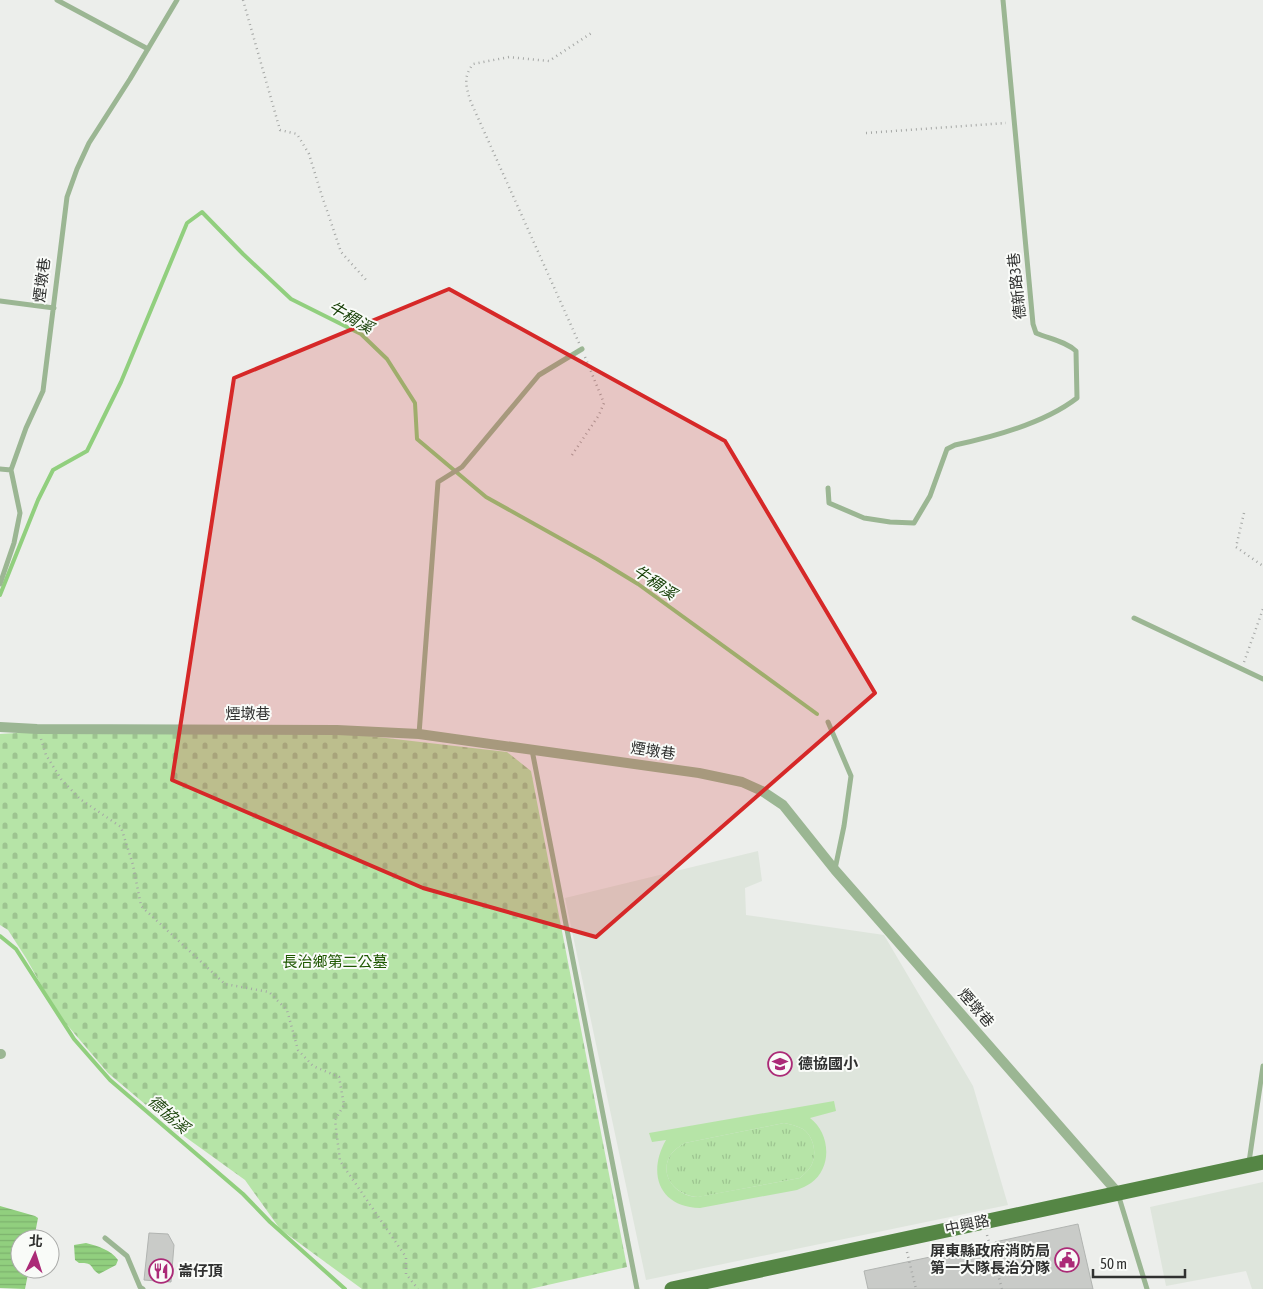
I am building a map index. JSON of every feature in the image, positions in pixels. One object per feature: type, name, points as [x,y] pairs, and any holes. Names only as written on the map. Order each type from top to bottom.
[{"type":"main road","name":"中興路","points":[[672,1289],[1256,1164]]},
{"type":"street","name":"煙墩巷","points":[[0,727],[37,729],[337,730],[419,734],[699,773],[742,782],[762,791],[783,805],[835,870],[1118,1193]]},
{"type":"lane","points":[[57,0],[148,49]]},
{"type":"lane","name":"煙墩巷","points":[[0,584],[14,543],[20,513],[12,470],[26,428],[43,391],[67,197],[89,143],[178,0]]},
{"type":"lane","name":"德新路3巷","points":[[828,488],[829,502],[864,518],[914,523],[930,496],[948,449],[955,445],[1013,430],[1065,408],[1077,398],[1076,351],[1069,344],[1036,333],[1033,324],[1003,0]]},
{"type":"lane","points":[[0,301],[54,308]]},
{"type":"lane","points":[[419,734],[438,482],[462,467],[539,374],[582,349]]},
{"type":"lane","points":[[0,469],[12,470]]},
{"type":"lane","points":[[1134,618],[1263,679]]},
{"type":"lane","points":[[828,722],[851,776],[835,870]]},
{"type":"lane","points":[[532,750],[637,1289]]},
{"type":"lane","points":[[1256,1164],[1263,1066]]},
{"type":"lane","points":[[1118,1193],[1147,1289]]},
{"type":"lane","points":[[104,1238],[127,1256],[140,1287],[143,1289]]},
{"type":"path","points":[[243,0],[280,130],[298,134],[309,154],[341,252],[368,282]]},
{"type":"path","points":[[572,455],[599,416],[604,402],[470,100],[465,83],[466,73],[472,64],[509,57],[549,61],[593,32]]},
{"type":"path","points":[[866,133],[1015,122]]},
{"type":"path","points":[[1244,513],[1236,547],[1263,566]]},
{"type":"path","points":[[1242,668],[1263,609]]},
{"type":"path","points":[[37,729],[46,755],[61,779],[80,799],[121,827],[133,865],[140,906],[225,984],[269,992],[287,1010],[298,1050],[313,1066],[339,1077],[344,1105],[334,1120],[340,1161],[406,1257],[406,1274],[418,1289]]},
{"type":"path","points":[[983,1222],[1002,1289]]},
{"type":"path","points":[[904,1238],[916,1289]]},
{"type":"highlighted area","points":[[449,289],[725,441],[875,693],[596,937],[423,888],[172,780],[234,378]]},
{"type":"shaded area","name":"德協國小","points":[[758,851],[762,881],[745,888],[746,915],[884,935],[973,1086],[1008,1205],[646,1280],[565,898]]},
{"type":"shaded area","points":[[1263,1182],[1263,1289],[1252,1289],[1246,1271],[1166,1286],[1150,1207]]},
{"type":"shaded area","points":[[0,1206],[38,1218],[36,1229],[10,1229],[10,1279],[27,1279],[25,1289],[0,1288]]},
{"type":"shaded area","points":[[86,1243],[108,1251],[118,1260],[116,1265],[99,1274],[90,1264],[79,1263],[75,1260],[74,1245]]},
{"type":"green space","name":"長治鄉第二公墓","points":[[50,731],[343,733],[507,752],[531,771],[627,1267],[530,1289],[362,1289],[280,1229],[245,1180],[177,1131],[108,1073],[57,1013],[8,930],[0,925],[0,734]]},
{"type":"green space","points":[[834,1101],[836,1111],[810,1118],[822,1132],[826,1150],[823,1168],[811,1183],[797,1190],[700,1208],[675,1202],[666,1195],[658,1176],[658,1164],[660,1152],[666,1140],[652,1142],[649,1133]],"holes":[[[784,1123],[803,1129],[813,1142],[814,1159],[808,1170],[800,1178],[697,1197],[684,1194],[673,1186],[669,1180],[666,1167],[668,1160],[675,1150],[685,1143]]]},
{"type":"green space","points":[[784,1123],[803,1129],[813,1142],[814,1159],[808,1170],[800,1178],[698,1197],[684,1194],[673,1186],[669,1180],[666,1167],[668,1160],[675,1150],[685,1143]]},
{"type":"building","points":[[1078,1224],[1093,1289],[868,1289],[864,1271]]},
{"type":"building","points":[[149,1233],[168,1234],[174,1245],[171,1282],[144,1280]]},
{"type":"waterway","name":"牛稠溪","points":[[0,595],[38,500],[53,470],[87,451],[121,382],[187,223],[202,212],[291,299],[361,334],[387,359],[415,403],[417,439],[486,497],[638,584],[817,714]]},
{"type":"waterway","name":"德協溪","points":[[0,936],[16,949],[74,1039],[110,1080],[243,1194],[270,1222],[345,1289]]},
{"type":"place","name":"德協國小","points":[[780,1064]]},
{"type":"place","name":"屏東縣政府消防局 第一大隊長治分隊","points":[[1067,1260]]},
{"type":"place","name":"崙仔頂","points":[[161,1271]]}]
